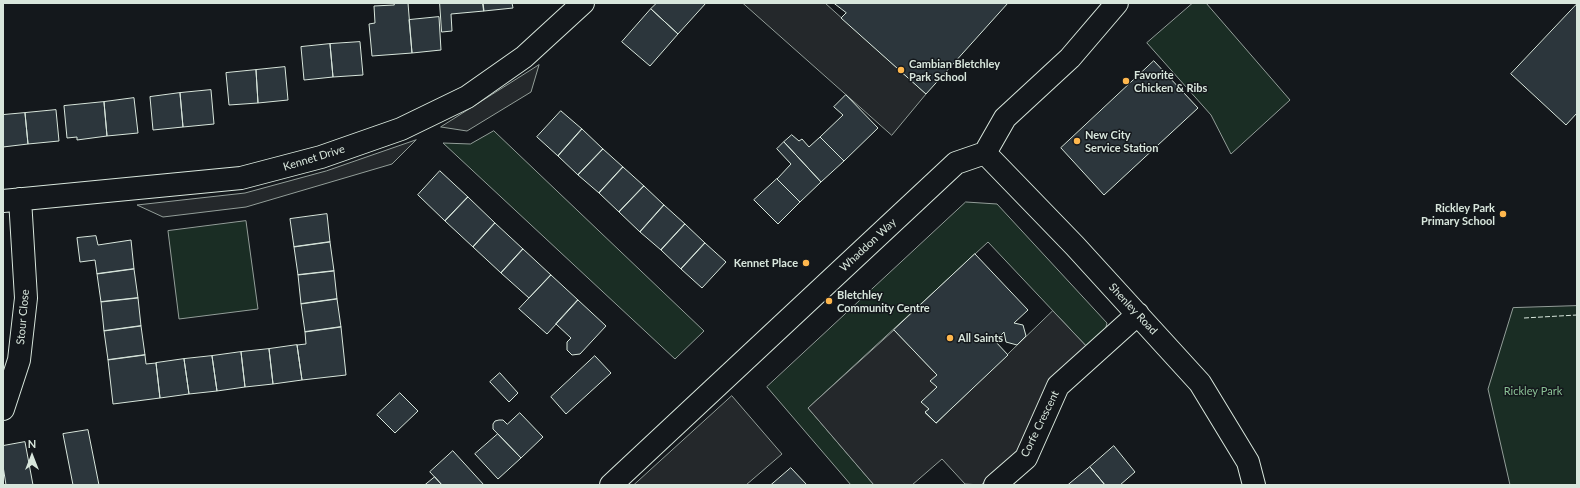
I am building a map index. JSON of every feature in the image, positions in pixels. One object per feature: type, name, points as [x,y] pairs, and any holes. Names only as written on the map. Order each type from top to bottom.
[{"type":"street","name":"Kennet Drive","points":[[11,200],[241,178],[335,152],[401,129],[468,96],[524,57],[583,3]]},
{"type":"street","points":[[984,153],[1005,118],[1070,58],[1118,3]]},
{"type":"street","name":"Shenley Road","points":[[984,153],[1138,314],[1200,383],[1248,462],[1254,485]]},
{"type":"street","name":"Whaddon Way","points":[[611,485],[956,163],[984,153]]},
{"type":"street","name":"Stour Close","points":[[3,408],[19,360],[26,298],[11,200]]},
{"type":"street","name":"Corfe Crescent","points":[[995,485],[1026,458],[1058,386],[1138,314]]},
{"type":"green space","points":[[1193,3],[1206,3],[1290,100],[1231,154],[1211,115],[1147,43]]},
{"type":"green space","points":[[494,131],[704,331],[675,359],[443,143],[470,144]]},
{"type":"green space","points":[[966,202],[997,204],[1107,323],[1104,335],[1089,349],[988,242],[808,408],[874,485],[851,485],[767,387]]},
{"type":"green space","points":[[246,221],[258,309],[179,319],[168,231]]},
{"type":"green space","name":"Rickley Park","points":[[1577,306],[1577,485],[1510,485],[1488,389],[1513,308]]},
{"type":"shaded area","points":[[743,3],[825,3],[926,94],[892,135]]},
{"type":"shaded area","points":[[539,65],[531,92],[467,131],[441,127]]},
{"type":"shaded area","points":[[416,140],[392,164],[246,207],[163,217],[137,205],[245,193],[326,171]]},
{"type":"shaded area","points":[[1053,311],[1089,349],[1017,454],[981,485],[965,484],[942,459],[912,485],[874,485],[808,408],[894,330],[937,375],[931,381],[937,387],[922,402],[929,409],[925,413],[936,423]]},
{"type":"shaded area","points":[[732,396],[782,454],[746,485],[634,485]]},
{"type":"building","points":[[394,3],[408,3],[412,53],[372,56],[369,24],[375,23],[374,6],[394,5]]},
{"type":"building","points":[[440,3],[483,3],[484,11],[451,14],[452,31],[442,32]]},
{"type":"building","points":[[483,3],[512,3],[513,8],[484,11]]},
{"type":"building","points":[[657,3],[706,3],[678,34],[651,9]]},
{"type":"building","points":[[834,3],[1008,3],[926,94],[841,18],[846,13]]},
{"type":"building","points":[[1577,4],[1577,113],[1566,125],[1511,74]]},
{"type":"building","points":[[651,9],[678,34],[650,66],[622,42]]},
{"type":"building","points":[[439,17],[441,50],[412,53],[409,20]]},
{"type":"building","points":[[360,42],[363,75],[333,77],[330,44]]},
{"type":"building","points":[[330,44],[333,77],[304,80],[301,47]]},
{"type":"building","points":[[1154,61],[1198,108],[1104,195],[1061,148]]},
{"type":"building","points":[[285,67],[288,100],[258,103],[256,70]]},
{"type":"building","points":[[256,70],[258,103],[229,105],[226,73]]},
{"type":"building","points":[[211,90],[214,124],[183,127],[180,93]]},
{"type":"building","points":[[180,93],[183,127],[153,130],[150,97]]},
{"type":"building","points":[[846,95],[878,128],[844,161],[820,137],[843,115],[834,107]]},
{"type":"building","points":[[134,98],[138,133],[107,136],[104,102]]},
{"type":"building","points":[[104,102],[107,136],[77,140],[77,137],[67,138],[64,106]]},
{"type":"building","points":[[56,110],[59,141],[28,144],[25,113]]},
{"type":"building","points":[[561,111],[582,129],[558,156],[537,137]]},
{"type":"building","points":[[25,113],[28,144],[3,147],[3,115]]},
{"type":"building","points":[[582,129],[603,149],[578,175],[558,156]]},
{"type":"building","points":[[792,135],[799,141],[802,139],[809,147],[820,137],[844,161],[821,182],[784,142]]},
{"type":"building","points":[[784,142],[821,182],[800,202],[777,179],[791,164],[777,149]]},
{"type":"building","points":[[603,149],[623,167],[599,193],[578,175]]},
{"type":"building","points":[[623,167],[644,186],[619,212],[599,193]]},
{"type":"building","points":[[440,171],[468,197],[445,221],[418,195]]},
{"type":"building","points":[[777,179],[800,202],[778,224],[754,200]]},
{"type":"building","points":[[644,186],[664,205],[640,232],[619,212]]},
{"type":"building","points":[[468,197],[495,223],[473,247],[445,221]]},
{"type":"building","points":[[664,205],[685,224],[661,250],[640,232]]},
{"type":"building","points":[[327,214],[330,242],[294,247],[290,219]]},
{"type":"building","points":[[495,223],[523,249],[501,273],[473,247]]},
{"type":"building","points":[[685,224],[705,243],[681,269],[661,250]]},
{"type":"building","points":[[96,236],[98,245],[131,240],[134,269],[97,274],[95,260],[80,262],[77,238]]},
{"type":"building","points":[[330,242],[334,271],[298,275],[294,247]]},
{"type":"building","points":[[705,243],[726,262],[702,288],[681,269]]},
{"type":"building","points":[[523,249],[551,275],[529,298],[501,273]]},
{"type":"building","name":"All Saints","points":[[975,254],[1028,310],[1014,323],[1023,325],[1026,336],[1017,345],[1006,342],[1004,332],[995,341],[1008,355],[936,423],[925,412],[929,409],[921,402],[937,387],[930,381],[937,375],[894,330]]},
{"type":"building","points":[[134,269],[138,298],[101,302],[97,274]]},
{"type":"building","points":[[334,271],[337,299],[301,304],[298,275]]},
{"type":"building","points":[[551,275],[578,300],[547,334],[519,309]]},
{"type":"building","points":[[138,298],[141,326],[104,331],[101,302]]},
{"type":"building","points":[[337,299],[341,327],[305,332],[301,304]]},
{"type":"building","points":[[578,300],[606,326],[580,354],[572,355],[567,350],[567,342],[571,338],[556,324]]},
{"type":"building","points":[[141,326],[145,355],[108,360],[104,331]]},
{"type":"building","points":[[341,327],[346,375],[302,380],[297,345],[306,344],[305,332]]},
{"type":"building","points":[[297,345],[302,380],[273,384],[269,349]]},
{"type":"building","points":[[269,349],[273,384],[245,387],[241,352]]},
{"type":"building","points":[[241,352],[245,387],[217,391],[212,356]]},
{"type":"building","points":[[145,355],[146,364],[156,363],[160,398],[113,404],[108,360]]},
{"type":"building","points":[[212,356],[217,391],[189,394],[184,359]]},
{"type":"building","points":[[595,356],[611,373],[566,414],[551,397]]},
{"type":"building","points":[[184,359],[189,394],[160,398],[156,363]]},
{"type":"building","points":[[500,373],[518,393],[509,402],[490,382]]},
{"type":"building","points":[[400,393],[418,411],[395,433],[377,415]]},
{"type":"building","points":[[520,413],[543,437],[521,458],[493,429],[493,424],[495,421],[503,420],[507,424]]},
{"type":"building","points":[[88,430],[99,485],[73,485],[63,434]]},
{"type":"building","points":[[498,434],[521,458],[498,479],[475,454]]},
{"type":"building","points":[[25,442],[33,485],[6,485],[3,466],[3,446]]},
{"type":"building","points":[[1114,446],[1135,472],[1120,485],[1105,485],[1090,467]]},
{"type":"building","points":[[453,451],[484,485],[442,485],[430,472]]},
{"type":"building","points":[[1090,467],[1105,485],[1068,485]]},
{"type":"building","points":[[791,468],[807,485],[771,485]]},
{"type":"building","points":[[435,477],[442,485],[425,485]]},
{"type":"fence","points":[[1524,318],[1577,315]]},
{"type":"place","name":"Cambian Bletchley Park School","points":[[901,70]]},
{"type":"place","name":"Favorite Chicken & Ribs","points":[[1126,81]]},
{"type":"place","name":"New City Service Station","points":[[1077,141]]},
{"type":"place","name":"Rickley Park Primary School","points":[[1503,214]]},
{"type":"place","name":"Kennet Place","points":[[806,263]]},
{"type":"place","name":"Bletchley Community Centre","points":[[829,301]]},
{"type":"place","name":"All Saints","points":[[950,338]]}]
